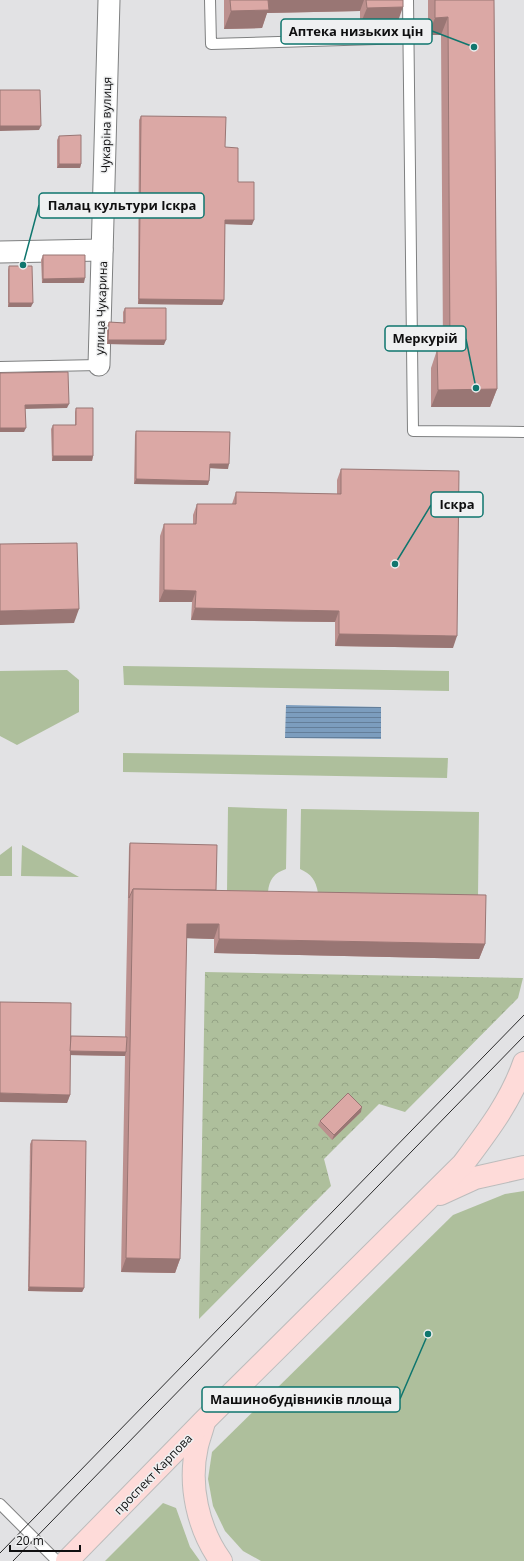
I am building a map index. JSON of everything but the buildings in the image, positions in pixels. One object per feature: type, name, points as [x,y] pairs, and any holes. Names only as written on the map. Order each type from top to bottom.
[{"type":"main road","name":"проспект Карпова","points":[[67,1561],[204,1421],[463,1164],[494,1123],[519,1077],[524,1063]]},
{"type":"main road","points":[[426,1200],[475,1178],[524,1167]]},
{"type":"main road","points":[[204,1421],[197,1447],[194,1467],[196,1500],[202,1526],[214,1551],[221,1561]]},
{"type":"street","name":"Чукаріна вулиця","points":[[102,250],[109,0]]},
{"type":"street","points":[[0,252],[102,250]]},
{"type":"street","name":"улица Чукарина","points":[[99,366],[102,250]]},
{"type":"lane","points":[[210,0],[211,44],[409,38]]},
{"type":"lane","points":[[408,0],[413,431],[524,432]]},
{"type":"lane","points":[[0,367],[99,366]]},
{"type":"lane","points":[[0,1504],[56,1561]]},
{"type":"green space","points":[[123,666],[449,671],[449,691],[124,685]]},
{"type":"green space","points":[[67,670],[79,680],[79,712],[17,745],[0,736],[0,671]]},
{"type":"green space","points":[[123,753],[448,758],[447,778],[123,772]]},
{"type":"green space","points":[[228,807],[287,809],[286,869],[275,875],[271,881],[268,892],[227,892]]},
{"type":"green space","points":[[301,809],[479,812],[478,896],[318,893],[316,884],[312,878],[300,869]]},
{"type":"green space","points":[[22,845],[79,877],[21,876]]},
{"type":"green space","points":[[12,846],[12,876],[0,876],[0,855]]},
{"type":"green space","points":[[205,972],[523,978],[518,998],[405,1112],[379,1104],[324,1159],[331,1186],[199,1319]]},
{"type":"green space","points":[[524,1191],[524,1561],[261,1561],[243,1551],[225,1531],[213,1506],[208,1479],[212,1452],[453,1215],[505,1194]]},
{"type":"green space","points":[[163,1503],[176,1508],[190,1547],[200,1561],[105,1561]]},
{"type":"water","points":[[286,705],[381,707],[381,739],[285,738]]},
{"type":"tram line","points":[[0,1553],[524,1015]]},
{"type":"tram line","points":[[13,1561],[524,1036]]},
{"type":"place","name":"Аптека низьких цін","points":[[474,47]]},
{"type":"place","name":"Палац культури Іскра","points":[[23,265]]},
{"type":"place","name":"Меркурій","points":[[476,388]]},
{"type":"place","name":"Іскра","points":[[395,564]]},
{"type":"place","name":"Машинобудівників площа","points":[[428,1334]]}]
